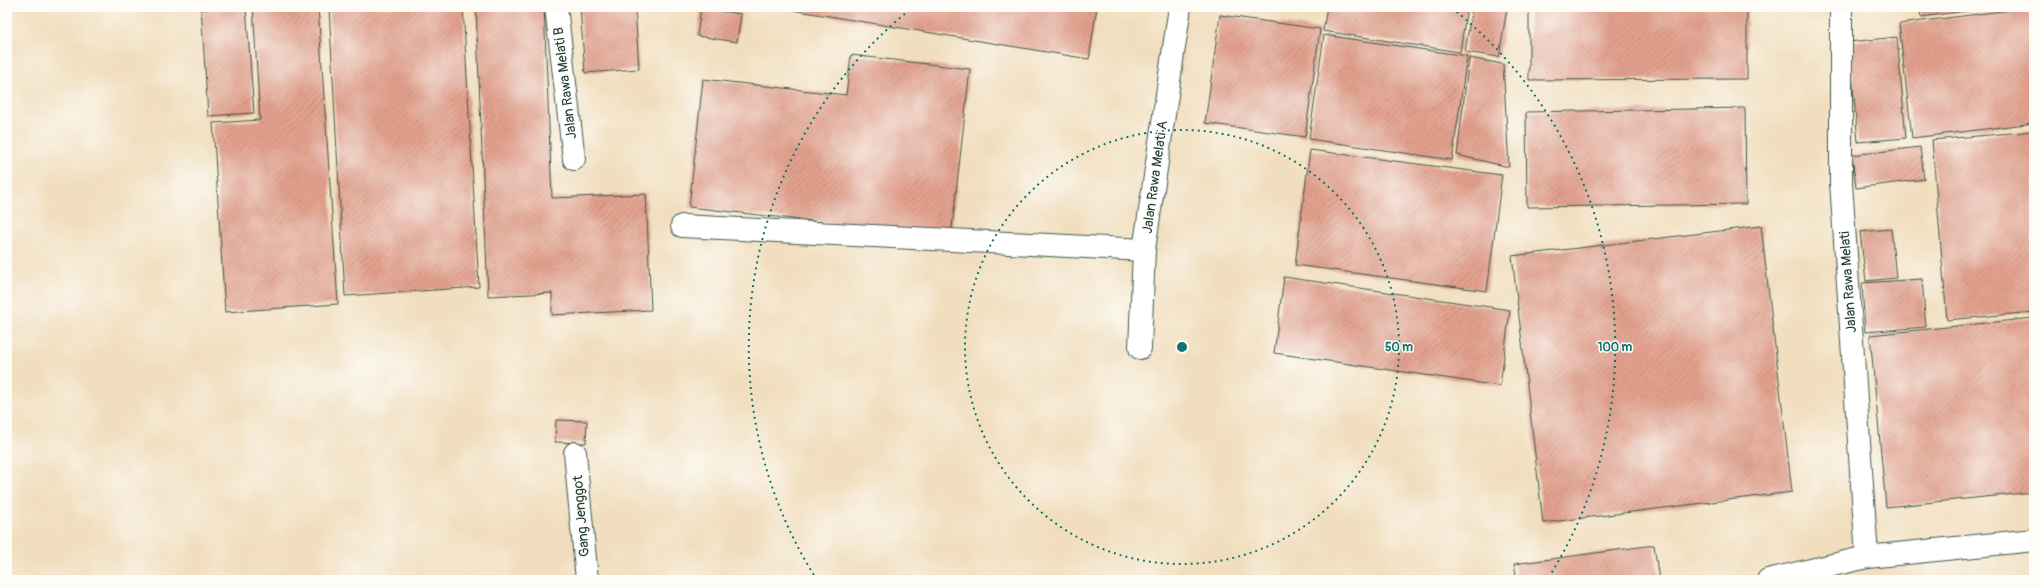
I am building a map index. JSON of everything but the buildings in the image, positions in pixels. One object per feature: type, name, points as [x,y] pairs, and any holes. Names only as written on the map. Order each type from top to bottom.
[{"type":"street","name":"Jalan Rawa Melati B","points":[[556,7],[574,159]]},
{"type":"street","name":"Jalan Rawa Melati A","points":[[1140,348],[1144,250],[1180,7]]},
{"type":"street","name":"Jalan Rawa Melati","points":[[1841,7],[1841,182],[1867,557]]},
{"type":"street","points":[[682,226],[1144,250]]},
{"type":"street","name":"Gang Jenggot","points":[[575,453],[587,580]]},
{"type":"street","points":[[1768,580],[1867,557],[2034,540]]}]
